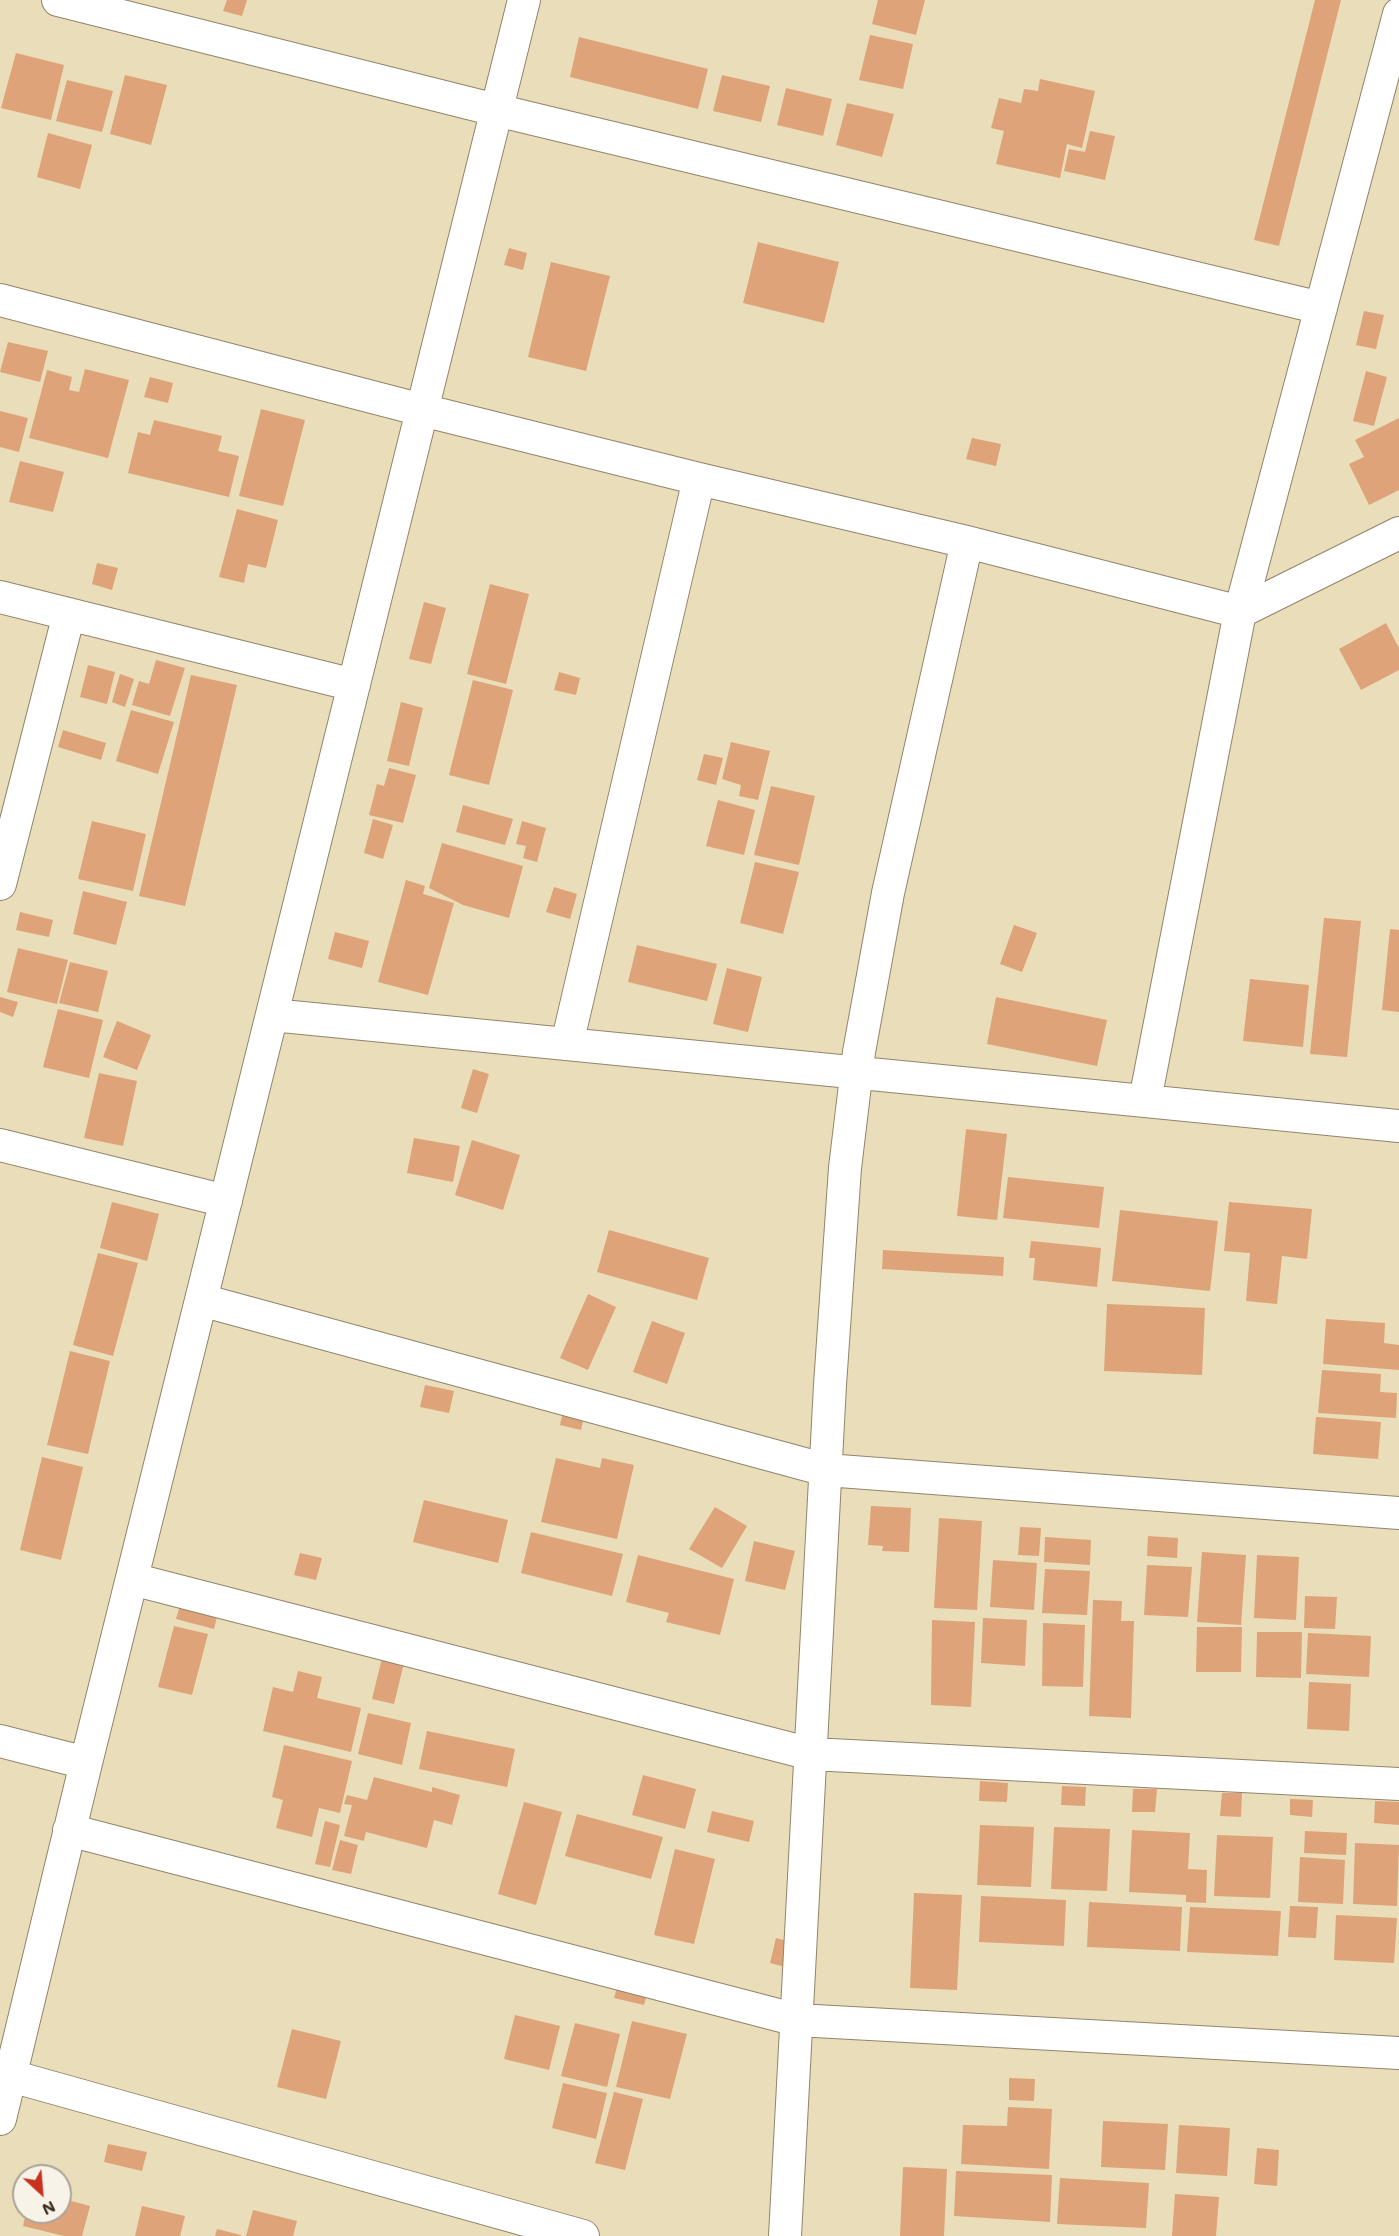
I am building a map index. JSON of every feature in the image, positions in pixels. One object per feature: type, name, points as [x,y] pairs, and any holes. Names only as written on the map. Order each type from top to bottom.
[{"type":"street","points":[[58,0],[496,110],[1321,308]]},
{"type":"street","points":[[0,2119],[69,1830],[524,0]]},
{"type":"street","points":[[1145,1100],[1240,612],[1399,14]]},
{"type":"street","points":[[0,300],[422,410],[699,479],[967,542],[1240,612],[1399,533]]},
{"type":"street","points":[[567,1044],[699,479]]},
{"type":"street","points":[[785,2236],[826,1470],[845,1168],[856,1072],[888,893],[967,542]]},
{"type":"street","points":[[0,597],[354,685]]},
{"type":"street","points":[[0,884],[69,614]]},
{"type":"street","points":[[272,1015],[1399,1126]]},
{"type":"street","points":[[0,1145],[226,1201]]},
{"type":"street","points":[[201,1300],[826,1470],[1399,1513]]},
{"type":"street","points":[[132,1579],[811,1754],[1399,1784]]},
{"type":"street","points":[[0,1741],[86,1763]]},
{"type":"street","points":[[69,1830],[797,2020],[1399,2053]]},
{"type":"street","points":[[11,2076],[583,2236]]},
{"type":"building","points":[[227,0],[247,0],[242,16],[223,11]]},
{"type":"building","points":[[878,0],[925,0],[916,35],[872,24]]},
{"type":"building","points":[[1315,0],[1341,0],[1279,246],[1254,240]]},
{"type":"building","points":[[870,35],[913,44],[903,89],[859,80]]},
{"type":"building","points":[[579,37],[708,69],[698,109],[570,77]]},
{"type":"building","points":[[16,53],[64,65],[51,120],[1,108]]},
{"type":"building","points":[[125,75],[167,85],[151,145],[110,134]]},
{"type":"building","points":[[722,75],[770,86],[761,122],[713,111]]},
{"type":"building","points":[[1040,79],[1095,91],[1082,148],[1067,144],[1060,178],[996,164],[1004,131],[991,128],[999,98],[1021,103],[1024,89],[1038,91]]},
{"type":"building","points":[[67,80],[113,91],[102,132],[56,121]]},
{"type":"building","points":[[786,88],[832,99],[823,136],[777,125]]},
{"type":"building","points":[[847,103],[894,114],[882,157],[836,145]]},
{"type":"building","points":[[1090,131],[1115,136],[1105,180],[1064,171],[1069,149],[1085,152]]},
{"type":"building","points":[[48,133],[92,145],[80,189],[37,177]]},
{"type":"building","points":[[758,242],[839,262],[824,323],[743,303]]},
{"type":"building","points":[[509,248],[527,253],[523,270],[504,265]]},
{"type":"building","points":[[551,262],[610,276],[586,371],[528,357]]},
{"type":"building","points":[[1364,311],[1384,315],[1376,349],[1356,345]]},
{"type":"building","points":[[8,342],[48,351],[40,382],[0,372]]},
{"type":"building","points":[[85,369],[129,380],[108,458],[29,438],[47,370],[72,377],[69,390],[79,392]]},
{"type":"building","points":[[1366,371],[1387,377],[1374,426],[1353,421]]},
{"type":"building","points":[[150,377],[173,383],[168,403],[144,397]]},
{"type":"building","points":[[261,409],[305,420],[283,506],[239,496]]},
{"type":"building","points":[[0,411],[28,418],[19,452],[0,447]]},
{"type":"building","points":[[1399,418],[1399,490],[1369,505],[1349,464],[1364,457],[1355,440]]},
{"type":"building","points":[[154,420],[222,436],[218,451],[239,456],[229,497],[128,473],[138,432],[150,435]]},
{"type":"building","points":[[972,438],[1001,444],[996,466],[966,459]]},
{"type":"building","points":[[20,461],[64,472],[53,512],[9,502]]},
{"type":"building","points":[[237,509],[278,520],[266,568],[248,564],[244,583],[219,577]]},
{"type":"building","points":[[97,563],[118,568],[112,590],[92,584]]},
{"type":"building","points":[[490,584],[529,594],[506,684],[467,674]]},
{"type":"building","points":[[424,602],[446,608],[431,664],[409,659]]},
{"type":"building","points":[[1386,623],[1399,648],[1399,670],[1361,690],[1339,649]]},
{"type":"building","points":[[156,660],[185,668],[170,716],[132,705],[139,681],[149,684]]},
{"type":"building","points":[[88,665],[115,672],[107,704],[80,697]]},
{"type":"building","points":[[559,672],[580,678],[576,695],[554,690]]},
{"type":"building","points":[[120,674],[134,679],[125,707],[112,702]]},
{"type":"building","points":[[191,675],[237,685],[185,906],[139,896]]},
{"type":"building","points":[[473,680],[513,690],[489,785],[449,775]]},
{"type":"building","points":[[401,702],[423,708],[409,766],[387,761]]},
{"type":"building","points":[[131,710],[174,722],[158,774],[116,761]]},
{"type":"building","points":[[63,730],[106,743],[101,760],[58,747]]},
{"type":"building","points":[[731,742],[770,751],[758,800],[739,796],[741,785],[722,779]]},
{"type":"building","points":[[704,754],[723,758],[716,785],[697,780]]},
{"type":"building","points":[[389,768],[416,775],[403,823],[369,815],[377,784],[384,786]]},
{"type":"building","points":[[771,786],[815,796],[799,865],[754,855]]},
{"type":"building","points":[[718,800],[755,810],[744,855],[706,846]]},
{"type":"building","points":[[463,805],[513,819],[505,845],[456,832]]},
{"type":"building","points":[[373,819],[393,825],[383,859],[364,853]]},
{"type":"building","points":[[92,821],[146,834],[133,891],[78,879]]},
{"type":"building","points":[[522,821],[546,828],[537,862],[523,858],[526,846],[516,844]]},
{"type":"building","points":[[442,843],[523,866],[509,918],[463,905],[429,888]]},
{"type":"building","points":[[755,862],[799,872],[783,934],[740,923]]},
{"type":"building","points":[[406,880],[425,886],[423,894],[454,903],[428,995],[378,982]]},
{"type":"building","points":[[554,887],[577,894],[570,919],[546,912]]},
{"type":"building","points":[[83,891],[127,902],[116,945],[73,934]]},
{"type":"building","points":[[20,912],[53,920],[49,937],[16,930]]},
{"type":"building","points":[[1324,918],[1361,921],[1347,1057],[1310,1054]]},
{"type":"building","points":[[1014,925],[1037,933],[1022,972],[1000,964]]},
{"type":"building","points":[[1390,929],[1399,930],[1399,1012],[1382,1010]]},
{"type":"building","points":[[335,932],[369,941],[362,968],[328,959]]},
{"type":"building","points":[[637,945],[717,964],[707,1001],[628,982]]},
{"type":"building","points":[[18,948],[68,960],[57,1004],[7,992]]},
{"type":"building","points":[[70,962],[108,971],[98,1012],[59,1003]]},
{"type":"building","points":[[727,968],[762,977],[748,1032],[713,1024]]},
{"type":"building","points":[[1250,979],[1309,985],[1303,1047],[1243,1041]]},
{"type":"building","points":[[0,997],[18,1002],[13,1017],[0,1012]]},
{"type":"building","points":[[996,997],[1107,1020],[1097,1066],[987,1044]]},
{"type":"building","points":[[58,1009],[103,1020],[89,1078],[43,1067]]},
{"type":"building","points":[[117,1021],[151,1035],[137,1070],[103,1057]]},
{"type":"building","points":[[473,1069],[489,1074],[477,1113],[461,1108]]},
{"type":"building","points":[[99,1073],[137,1081],[123,1146],[84,1138]]},
{"type":"building","points":[[966,1129],[1007,1134],[997,1220],[957,1216]]},
{"type":"building","points":[[414,1138],[460,1146],[453,1182],[407,1173]]},
{"type":"building","points":[[472,1140],[520,1155],[503,1210],[455,1195]]},
{"type":"building","points":[[1008,1177],[1104,1187],[1099,1228],[1003,1218]]},
{"type":"building","points":[[112,1202],[159,1214],[147,1261],[100,1248]]},
{"type":"building","points":[[1229,1202],[1312,1209],[1307,1259],[1282,1256],[1277,1304],[1246,1301],[1250,1253],[1224,1251]]},
{"type":"building","points":[[1120,1210],[1218,1221],[1210,1291],[1112,1281]]},
{"type":"building","points":[[609,1230],[709,1258],[697,1300],[597,1272]]},
{"type":"building","points":[[1031,1241],[1101,1248],[1097,1287],[1033,1280],[1035,1258],[1029,1258]]},
{"type":"building","points":[[883,1250],[1004,1257],[1003,1276],[882,1269]]},
{"type":"building","points":[[98,1253],[138,1263],[113,1356],[73,1345]]},
{"type":"building","points":[[588,1294],[616,1307],[588,1370],[560,1358]]},
{"type":"building","points":[[1107,1304],[1205,1308],[1202,1375],[1104,1371]]},
{"type":"building","points":[[1326,1319],[1385,1323],[1384,1343],[1399,1345],[1399,1370],[1323,1364]]},
{"type":"building","points":[[652,1321],[685,1333],[667,1384],[633,1372]]},
{"type":"building","points":[[70,1351],[110,1361],[88,1454],[47,1445]]},
{"type":"building","points":[[1322,1370],[1381,1374],[1380,1392],[1397,1393],[1396,1418],[1318,1413]]},
{"type":"building","points":[[425,1385],[454,1391],[449,1413],[420,1407]]},
{"type":"building","points":[[564,1407],[585,1412],[581,1430],[560,1425]]},
{"type":"building","points":[[1316,1417],[1381,1422],[1378,1459],[1313,1454]]},
{"type":"building","points":[[42,1457],[83,1467],[61,1560],[20,1550]]},
{"type":"building","points":[[556,1458],[600,1468],[602,1458],[634,1465],[617,1539],[541,1522]]},
{"type":"building","points":[[424,1500],[508,1520],[498,1563],[413,1542]]},
{"type":"building","points":[[871,1506],[911,1508],[909,1552],[882,1551],[883,1546],[868,1545]]},
{"type":"building","points":[[715,1507],[747,1526],[722,1568],[689,1549]]},
{"type":"building","points":[[939,1518],[982,1521],[977,1610],[934,1608]]},
{"type":"building","points":[[1020,1527],[1041,1528],[1039,1556],[1018,1555]]},
{"type":"building","points":[[531,1532],[623,1554],[612,1596],[521,1573]]},
{"type":"building","points":[[1148,1536],[1178,1538],[1177,1558],[1147,1556]]},
{"type":"building","points":[[1045,1537],[1091,1540],[1090,1565],[1044,1562]]},
{"type":"building","points":[[754,1541],[795,1551],[785,1590],[745,1581]]},
{"type":"building","points":[[1202,1552],[1246,1555],[1241,1625],[1197,1622]]},
{"type":"building","points":[[300,1553],[322,1558],[316,1580],[294,1575]]},
{"type":"building","points":[[638,1555],[734,1579],[720,1635],[666,1622],[669,1613],[626,1602]]},
{"type":"building","points":[[1257,1555],[1299,1557],[1296,1620],[1254,1618]]},
{"type":"building","points":[[993,1560],[1037,1563],[1034,1610],[990,1607]]},
{"type":"building","points":[[1147,1565],[1192,1567],[1188,1617],[1144,1615]]},
{"type":"building","points":[[1045,1569],[1090,1571],[1087,1615],[1042,1613]]},
{"type":"building","points":[[1305,1596],[1337,1597],[1335,1629],[1304,1628]]},
{"type":"building","points":[[1093,1600],[1122,1601],[1121,1621],[1134,1621],[1131,1718],[1089,1716]]},
{"type":"building","points":[[181,1602],[218,1612],[214,1629],[176,1619]]},
{"type":"building","points":[[983,1618],[1027,1620],[1025,1666],[981,1663]]},
{"type":"building","points":[[932,1620],[975,1622],[971,1707],[931,1705]]},
{"type":"building","points":[[1043,1623],[1085,1625],[1083,1687],[1042,1686]]},
{"type":"building","points":[[174,1626],[208,1634],[192,1695],[158,1687]]},
{"type":"building","points":[[1197,1627],[1242,1627],[1241,1672],[1196,1672]]},
{"type":"building","points":[[1257,1632],[1302,1632],[1301,1678],[1256,1677]]},
{"type":"building","points":[[1308,1633],[1371,1636],[1369,1677],[1306,1674]]},
{"type":"building","points":[[382,1658],[404,1663],[394,1704],[372,1699]]},
{"type":"building","points":[[298,1671],[322,1677],[317,1698],[361,1708],[351,1752],[263,1731],[273,1687],[293,1692]]},
{"type":"building","points":[[1309,1682],[1351,1684],[1349,1731],[1307,1729]]},
{"type":"building","points":[[368,1713],[411,1723],[402,1765],[358,1754]]},
{"type":"building","points":[[427,1731],[515,1749],[507,1787],[419,1769]]},
{"type":"building","points":[[284,1745],[352,1761],[340,1813],[319,1808],[312,1837],[276,1828],[283,1800],[272,1797]]},
{"type":"building","points":[[643,1775],[696,1789],[685,1829],[632,1815]]},
{"type":"building","points":[[374,1777],[432,1792],[432,1787],[460,1795],[452,1825],[434,1820],[427,1848],[366,1832],[364,1841],[344,1836],[352,1805],[344,1804],[347,1795],[367,1800]]},
{"type":"building","points":[[980,1781],[1008,1783],[1007,1802],[979,1801]]},
{"type":"building","points":[[1062,1786],[1086,1787],[1085,1806],[1061,1805]]},
{"type":"building","points":[[1133,1789],[1157,1789],[1155,1812],[1132,1812]]},
{"type":"building","points":[[1222,1793],[1242,1793],[1241,1817],[1220,1816]]},
{"type":"building","points":[[1290,1799],[1313,1800],[1312,1817],[1290,1815]]},
{"type":"building","points":[[1375,1801],[1399,1802],[1399,1825],[1374,1823]]},
{"type":"building","points":[[524,1802],[562,1812],[536,1905],[498,1894]]},
{"type":"building","points":[[712,1811],[754,1821],[749,1842],[707,1832]]},
{"type":"building","points":[[577,1814],[663,1837],[651,1879],[565,1856]]},
{"type":"building","points":[[325,1821],[340,1825],[330,1867],[315,1864]]},
{"type":"building","points":[[980,1825],[1034,1827],[1031,1887],[977,1885]]},
{"type":"building","points":[[1054,1827],[1110,1829],[1107,1891],[1051,1889]]},
{"type":"building","points":[[1132,1830],[1190,1833],[1188,1869],[1207,1870],[1206,1903],[1186,1902],[1186,1895],[1129,1892]]},
{"type":"building","points":[[1305,1831],[1347,1833],[1346,1855],[1304,1853]]},
{"type":"building","points":[[1217,1835],[1273,1837],[1270,1898],[1214,1896]]},
{"type":"building","points":[[340,1840],[358,1845],[351,1874],[332,1870]]},
{"type":"building","points":[[1355,1843],[1399,1845],[1397,1906],[1353,1904]]},
{"type":"building","points":[[675,1849],[715,1859],[694,1944],[654,1935]]},
{"type":"building","points":[[1300,1857],[1345,1860],[1343,1904],[1298,1902]]},
{"type":"building","points":[[914,1893],[962,1895],[957,1990],[910,1988]]},
{"type":"building","points":[[981,1896],[1066,1900],[1064,1946],[979,1942]]},
{"type":"building","points":[[1089,1902],[1182,1907],[1180,1951],[1087,1947]]},
{"type":"building","points":[[1290,1906],[1318,1907],[1316,1938],[1288,1937]]},
{"type":"building","points":[[1190,1907],[1281,1911],[1278,1956],[1187,1952]]},
{"type":"building","points":[[1336,1915],[1397,1918],[1394,1963],[1334,1960]]},
{"type":"building","points":[[776,1938],[791,1942],[785,1967],[770,1963]]},
{"type":"building","points":[[619,1980],[649,1987],[644,2005],[614,1998]]},
{"type":"building","points":[[515,2015],[560,2026],[549,2070],[504,2059]]},
{"type":"building","points":[[632,2021],[687,2034],[670,2099],[616,2087]]},
{"type":"building","points":[[575,2023],[620,2034],[607,2087],[561,2076]]},
{"type":"building","points":[[292,2029],[341,2041],[326,2099],[277,2087]]},
{"type":"building","points":[[1009,2078],[1035,2079],[1034,2101],[1009,2100]]},
{"type":"building","points":[[563,2083],[607,2093],[596,2139],[552,2128]]},
{"type":"building","points":[[614,2092],[643,2099],[625,2170],[595,2163]]},
{"type":"building","points":[[1008,2107],[1052,2109],[1049,2169],[961,2164],[963,2125],[1007,2126]]},
{"type":"building","points":[[1103,2121],[1168,2124],[1165,2170],[1101,2167]]},
{"type":"building","points":[[1179,2125],[1230,2128],[1227,2176],[1176,2173]]},
{"type":"building","points":[[108,2144],[147,2152],[142,2171],[104,2162]]},
{"type":"building","points":[[1257,2148],[1279,2150],[1277,2186],[1254,2184]]},
{"type":"building","points":[[903,2167],[947,2169],[944,2236],[900,2236]]},
{"type":"building","points":[[956,2171],[1052,2175],[1050,2222],[954,2216]]},
{"type":"building","points":[[1060,2178],[1149,2183],[1146,2228],[1057,2224]]},
{"type":"building","points":[[1175,2194],[1219,2197],[1216,2236],[1172,2236]]},
{"type":"building","points":[[72,2201],[90,2206],[82,2236],[64,2236],[23,2226],[23,2224],[72,2224]]},
{"type":"building","points":[[142,2206],[185,2216],[180,2236],[135,2236]]},
{"type":"building","points":[[253,2210],[297,2221],[293,2236],[246,2236]]},
{"type":"building","points":[[217,2229],[241,2235],[241,2236],[215,2236]]}]
